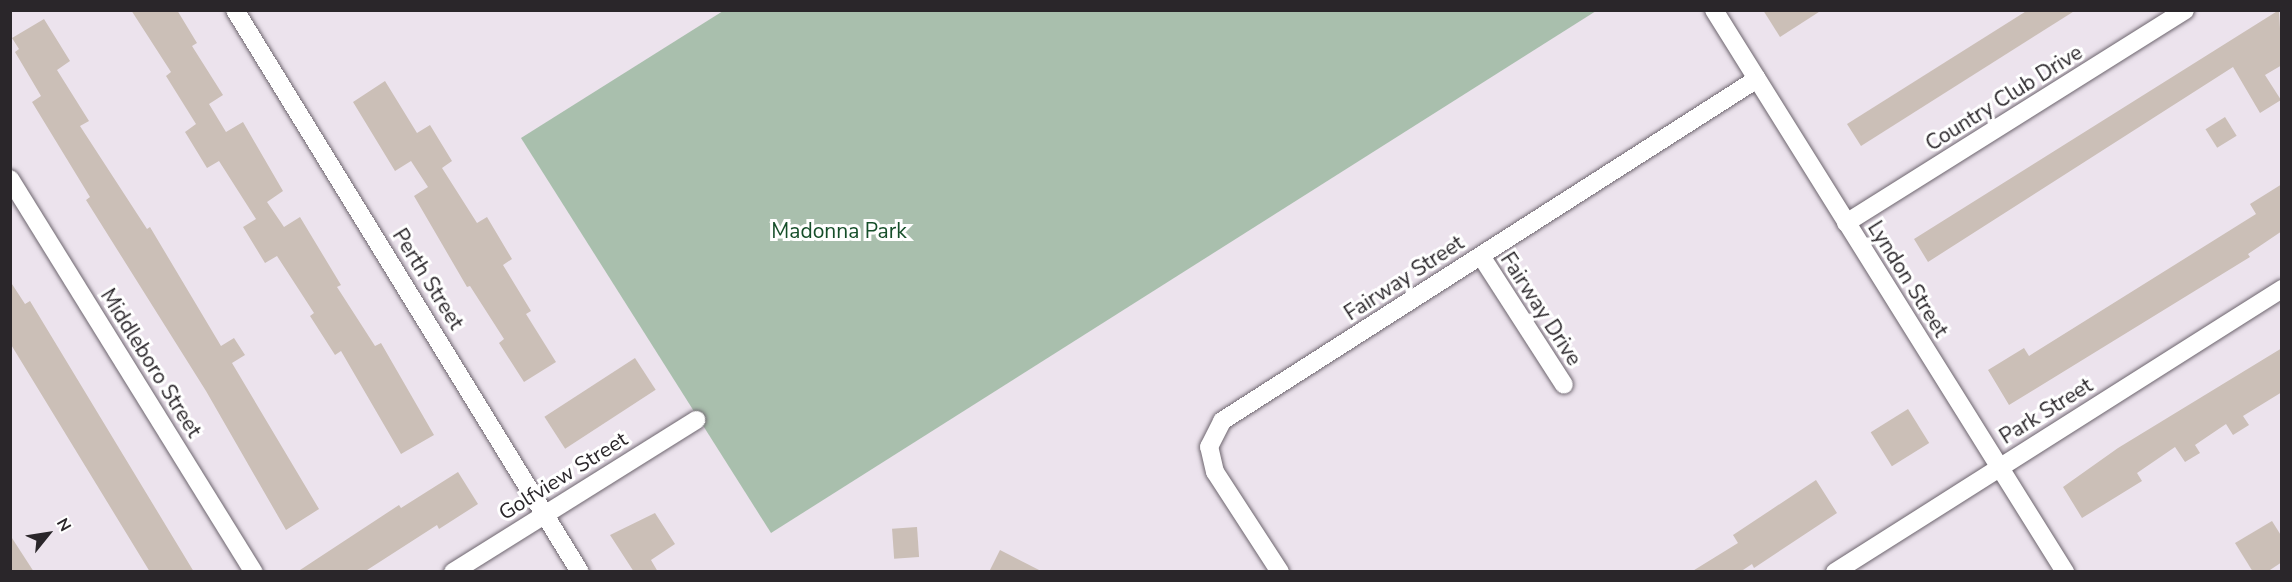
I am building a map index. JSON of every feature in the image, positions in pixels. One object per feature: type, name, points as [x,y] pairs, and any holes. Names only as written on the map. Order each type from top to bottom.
[{"type":"street","name":"Perth Street","points":[[235,10],[580,572]]},
{"type":"street","name":"Lyndon Street","points":[[1714,10],[2066,572]]},
{"type":"street","name":"Country Club Drive","points":[[1846,224],[2185,10]]},
{"type":"street","name":"Fairway Street","points":[[1280,572],[1215,472],[1209,447],[1215,429],[1757,79]]},
{"type":"street","name":"Middleboro Street","points":[[10,179],[254,572]]},
{"type":"street","name":"Fairway Drive","points":[[1481,256],[1564,385]]},
{"type":"street","name":"Park Street","points":[[1836,572],[2282,289]]},
{"type":"street","name":"Golfview Street","points":[[453,572],[696,420]]},
{"type":"green space","name":"Madonna Park","points":[[723,11],[1596,11],[771,533],[521,138]]},
{"type":"building","points":[[131,10],[177,10],[197,43],[192,46],[223,95],[209,104],[226,132],[243,122],[283,191],[267,202],[284,227],[300,217],[341,285],[337,287],[375,346],[381,343],[434,435],[401,454],[341,351],[335,355],[310,316],[314,313],[277,256],[265,263],[243,227],[256,219],[219,161],[207,168],[185,132],[196,124],[166,76],[171,72]]},
{"type":"building","points":[[1763,10],[1822,10],[1780,37]]},
{"type":"building","points":[[2028,10],[2076,10],[1861,146],[1847,124]]},
{"type":"building","points":[[2279,10],[2282,65],[2265,75],[2281,100],[2260,113],[2233,67],[1928,262],[1914,239]]},
{"type":"building","points":[[44,19],[70,61],[57,70],[89,121],[80,126],[147,229],[150,227],[221,346],[234,338],[245,355],[232,363],[319,509],[286,530],[206,391],[86,200],[90,197],[32,102],[41,96],[15,52],[19,49],[12,38]]},
{"type":"building","points":[[385,81],[417,133],[430,125],[452,161],[442,168],[477,223],[487,217],[512,259],[503,265],[531,311],[526,314],[556,362],[524,382],[499,343],[504,339],[470,286],[467,287],[414,196],[428,187],[411,161],[395,171],[353,102]]},
{"type":"building","points":[[2225,117],[2237,136],[2217,148],[2205,129]]},
{"type":"building","points":[[2282,184],[2282,231],[2248,254],[2250,257],[2009,405],[1988,370],[2024,348],[2029,356],[2256,214],[2250,204]]},
{"type":"building","points":[[10,281],[25,304],[30,301],[194,572],[150,572],[10,343]]},
{"type":"building","points":[[2282,348],[2282,392],[2243,416],[2249,425],[2233,435],[2226,424],[2195,445],[2200,453],[2185,462],[2175,447],[2137,473],[2142,481],[2082,518],[2063,487],[2118,448]]},
{"type":"building","points":[[635,358],[656,390],[565,449],[544,417]]},
{"type":"building","points":[[1908,409],[1929,443],[1892,466],[1871,432]]},
{"type":"building","points":[[458,472],[478,504],[439,529],[437,525],[364,572],[297,572],[399,505],[401,508]]},
{"type":"building","points":[[1816,480],[1837,513],[1754,568],[1752,564],[1740,572],[1691,572],[1738,543],[1733,535]]},
{"type":"building","points":[[655,513],[675,544],[651,560],[658,572],[634,572],[610,535]]},
{"type":"building","points":[[2272,521],[2282,537],[2282,562],[2267,572],[2253,572],[2235,543]]},
{"type":"building","points":[[917,527],[919,557],[894,559],[892,529]]},
{"type":"building","points":[[10,535],[34,572],[10,572]]},
{"type":"building","points":[[1000,550],[1043,572],[989,572]]}]
